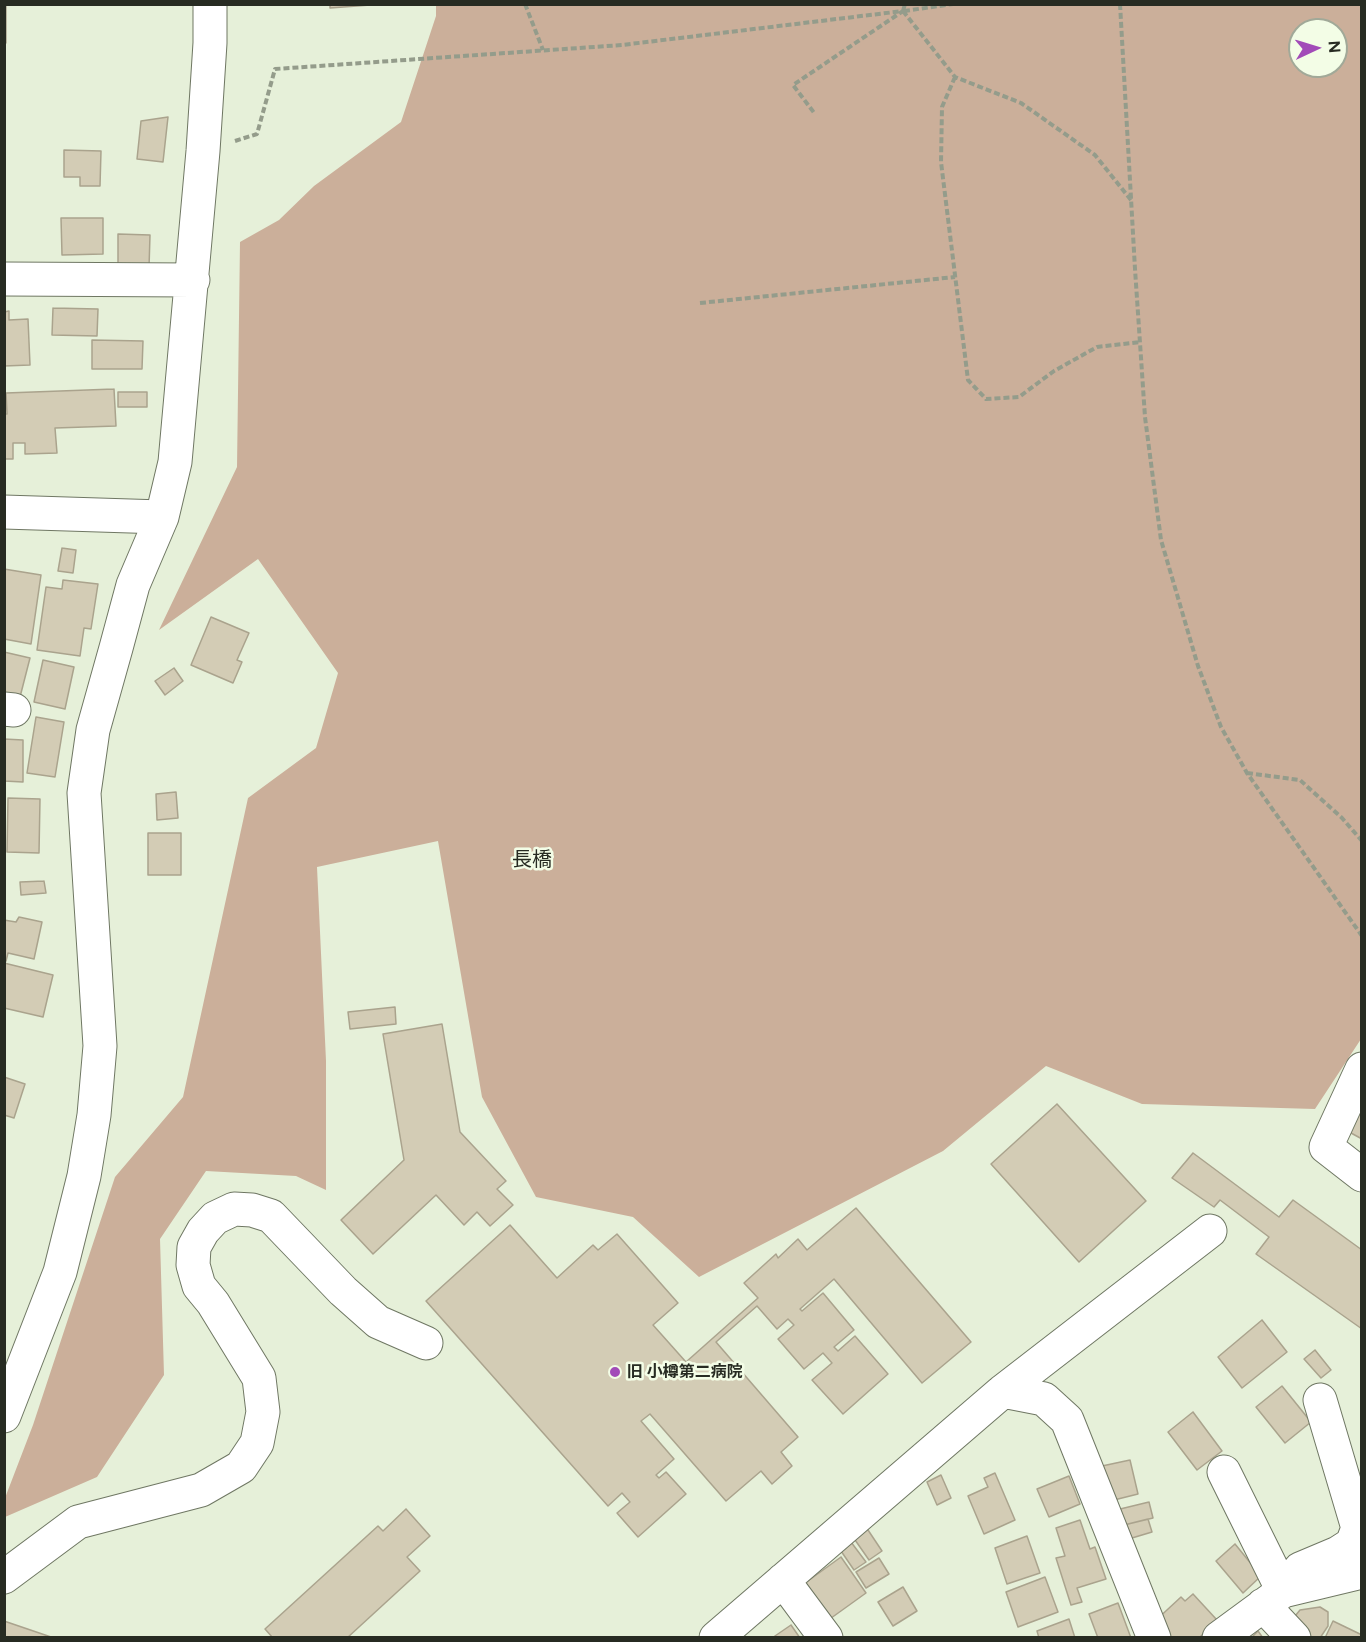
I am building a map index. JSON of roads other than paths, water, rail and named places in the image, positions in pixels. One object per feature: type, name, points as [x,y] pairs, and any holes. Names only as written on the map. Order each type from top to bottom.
[{"type":"street","points":[[4,1416],[60,1272],[84,1176],[94,1115],[100,1046],[84,793],[93,730],[130,596],[162,517],[175,462],[203,151],[210,42],[210,4]]},
{"type":"street","points":[[4,279],[193,280]]},
{"type":"street","points":[[4,512],[162,517]]},
{"type":"street","points":[[1362,1069],[1326,1147],[1362,1175]]},
{"type":"street","points":[[4,1577],[78,1522],[201,1490],[241,1467],[257,1443],[263,1412],[258,1377],[213,1303],[199,1286],[194,1265],[194,1247],[202,1231],[215,1218],[234,1209],[252,1210],[271,1216],[343,1291],[378,1322],[426,1342]]},
{"type":"street","points":[[716,1638],[1003,1391],[1210,1231]]},
{"type":"street","points":[[1003,1391],[1044,1399],[1066,1420],[1154,1638]]},
{"type":"street","points":[[1219,1638],[1273,1598],[1300,1569],[1338,1553],[1352,1544],[1358,1528],[1320,1400]]},
{"type":"street","points":[[1224,1472],[1273,1598],[1294,1638]]},
{"type":"street","points":[[1273,1598],[1362,1572]]},
{"type":"street","points":[[783,1580],[826,1638]]},
{"type":"place","name":"旧 小樽第二病院","points":[[615,1372]]},
{"type":"district","name":"長橋","points":[[532,860]]}]
